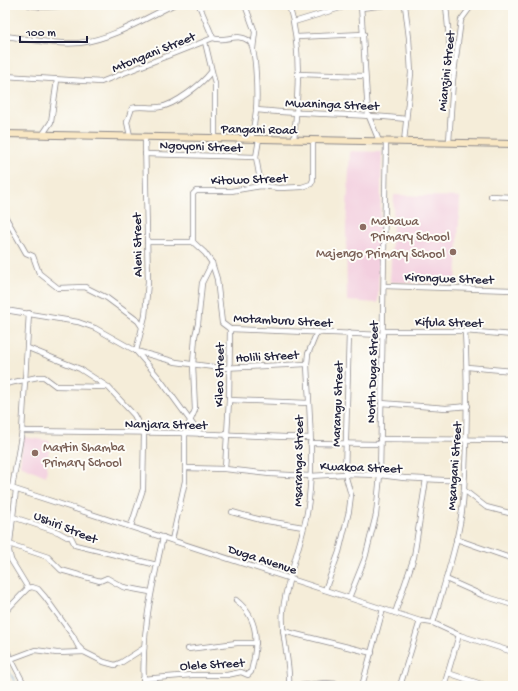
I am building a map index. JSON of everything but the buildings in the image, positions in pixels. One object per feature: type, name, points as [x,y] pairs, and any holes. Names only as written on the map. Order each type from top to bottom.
[{"type":"main road","name":"Pangani Road","points":[[5,134],[513,144]]},
{"type":"street","points":[[29,5],[43,7],[79,5]]},
{"type":"street","points":[[5,36],[64,42],[90,41],[103,38],[173,5]]},
{"type":"street","points":[[198,5],[212,38],[242,38],[249,41],[253,49]]},
{"type":"street","points":[[245,5],[255,32],[253,49],[257,85],[256,110],[251,139]]},
{"type":"street","points":[[289,5],[297,37],[296,114],[294,140]]},
{"type":"street","points":[[294,22],[350,5]]},
{"type":"street","points":[[379,141],[368,114],[364,34],[361,7],[385,5]]},
{"type":"street","points":[[404,142],[411,73],[410,38],[405,5]]},
{"type":"street","points":[[446,5],[453,80]]},
{"type":"street","name":"Mianzini Street","points":[[449,142],[453,80],[461,20],[472,5]]},
{"type":"street","points":[[297,37],[364,34]]},
{"type":"street","name":"Mtongani Street","points":[[5,76],[101,82],[212,38]]},
{"type":"street","points":[[205,42],[211,68],[210,72],[215,84],[215,138]]},
{"type":"street","points":[[130,136],[127,122],[132,108],[139,106],[160,107],[168,105],[200,85],[210,72]]},
{"type":"street","points":[[297,74],[365,76]]},
{"type":"street","points":[[43,134],[51,122],[57,80]]},
{"type":"street","name":"Mwaninga Street","points":[[256,110],[296,114],[368,114],[406,119]]},
{"type":"street","name":"Aleni Street","points":[[136,352],[147,300],[145,137]]},
{"type":"street","name":"Ngoyoni Street","points":[[259,139],[256,157],[261,186]]},
{"type":"street","name":"Kitowo Street","points":[[193,242],[193,194],[196,191],[231,192],[261,186],[280,188],[302,187],[311,184],[314,170],[313,140]]},
{"type":"street","name":"North Duga Street","points":[[349,598],[365,558],[376,515],[380,475],[384,333],[386,142]]},
{"type":"street","name":"Ngoyoni Street","points":[[145,154],[256,157]]},
{"type":"street","points":[[492,196],[513,197]]},
{"type":"street","points":[[5,216],[26,253],[33,256],[42,277],[58,288],[78,286],[96,292],[138,321],[142,327]]},
{"type":"street","points":[[147,242],[193,242]]},
{"type":"street","name":"Motamburu Street","points":[[193,242],[205,253],[212,263],[217,279],[222,323],[230,329],[384,333]]},
{"type":"street","points":[[172,540],[184,489],[186,433],[195,410],[195,336],[198,324],[202,283],[212,263]]},
{"type":"street","name":"Kirongwe Street","points":[[384,286],[513,290]]},
{"type":"street","points":[[5,310],[78,322],[95,328],[136,352],[159,378],[200,434]]},
{"type":"street","points":[[28,588],[11,560],[9,544],[13,517],[14,489],[22,431],[30,313]]},
{"type":"street","name":"Kileo Street","points":[[225,469],[229,400],[230,329]]},
{"type":"street","name":"Kifula Street","points":[[384,333],[466,331],[513,335]]},
{"type":"street","name":"Msangani Street","points":[[433,623],[456,539],[464,490],[468,406],[466,331]]},
{"type":"street","name":"Msaranga Street","points":[[289,686],[290,675],[283,632],[283,612],[288,578],[307,513],[310,476],[310,441],[307,364],[308,354],[318,332]]},
{"type":"street","name":"Marangu Street","points":[[325,590],[339,552],[349,511],[351,495],[345,474],[349,333]]},
{"type":"street","points":[[28,348],[80,369],[108,387],[134,415],[144,434],[143,489],[131,526]]},
{"type":"street","name":"Holili Street","points":[[136,352],[194,365],[229,368],[307,364]]},
{"type":"street","points":[[467,367],[513,371]]},
{"type":"street","points":[[5,384],[25,379],[44,377],[56,386],[108,387]]},
{"type":"street","points":[[229,400],[309,403]]},
{"type":"street","points":[[381,404],[446,408],[468,406]]},
{"type":"street","name":"Nanjara Street","points":[[22,431],[144,434],[186,433],[345,443],[410,438],[466,441],[513,440]]},
{"type":"street","name":"Kwakoa Street","points":[[185,468],[225,469],[270,474],[310,476],[345,474],[380,475],[404,478],[464,481]]},
{"type":"street","points":[[394,613],[414,557],[426,479]]},
{"type":"street","name":"Duga Avenue","points":[[5,486],[131,526],[383,610],[420,621],[433,623],[459,635],[513,652]]},
{"type":"street","points":[[464,490],[486,507],[513,514]]},
{"type":"street","points":[[232,512],[261,520],[303,527]]},
{"type":"street","name":"Ushiri Street","points":[[13,517],[58,532],[67,538],[71,537],[75,545],[157,565]]},
{"type":"street","points":[[144,686],[144,648],[150,592],[163,537]]},
{"type":"street","points":[[456,539],[513,559]]},
{"type":"street","points":[[9,544],[48,557],[61,570],[100,581],[106,578],[123,587],[150,592]]},
{"type":"street","points":[[446,579],[484,596],[513,605]]},
{"type":"street","points":[[5,612],[28,588],[32,587],[38,589],[84,652],[104,662],[115,665],[144,648]]},
{"type":"street","name":"Olele Street","points":[[143,679],[192,675],[226,675],[241,672],[248,675],[251,672],[256,654],[255,630],[247,612],[236,600]]},
{"type":"street","points":[[299,686],[325,683],[363,686],[383,610]]},
{"type":"street","points":[[400,686],[420,621]]},
{"type":"street","points":[[283,632],[372,653]]},
{"type":"street","points":[[444,686],[459,635]]},
{"type":"street","points":[[188,649],[237,643],[256,644]]},
{"type":"street","points":[[5,647],[26,686]]},
{"type":"street","points":[[11,659],[35,650],[57,653],[84,652]]},
{"type":"street","points":[[448,673],[486,686]]},
{"type":"shaded area","name":"Mabawa Primary School","points":[[350,151],[382,152],[378,303],[347,301],[346,228]]},
{"type":"shaded area","points":[[394,195],[460,197],[456,284],[390,282]]},
{"type":"shaded area","name":"Martin Shamba Primary School","points":[[23,437],[50,441],[46,476],[20,465]]},
{"type":"waterway","points":[[5,663],[17,686]]},
{"type":"place","name":"Mabawa Primary School","points":[[363,227]]},
{"type":"place","name":"Majengo Primary School","points":[[453,252]]},
{"type":"place","name":"Martin Shamba Primary School","points":[[35,453]]}]
